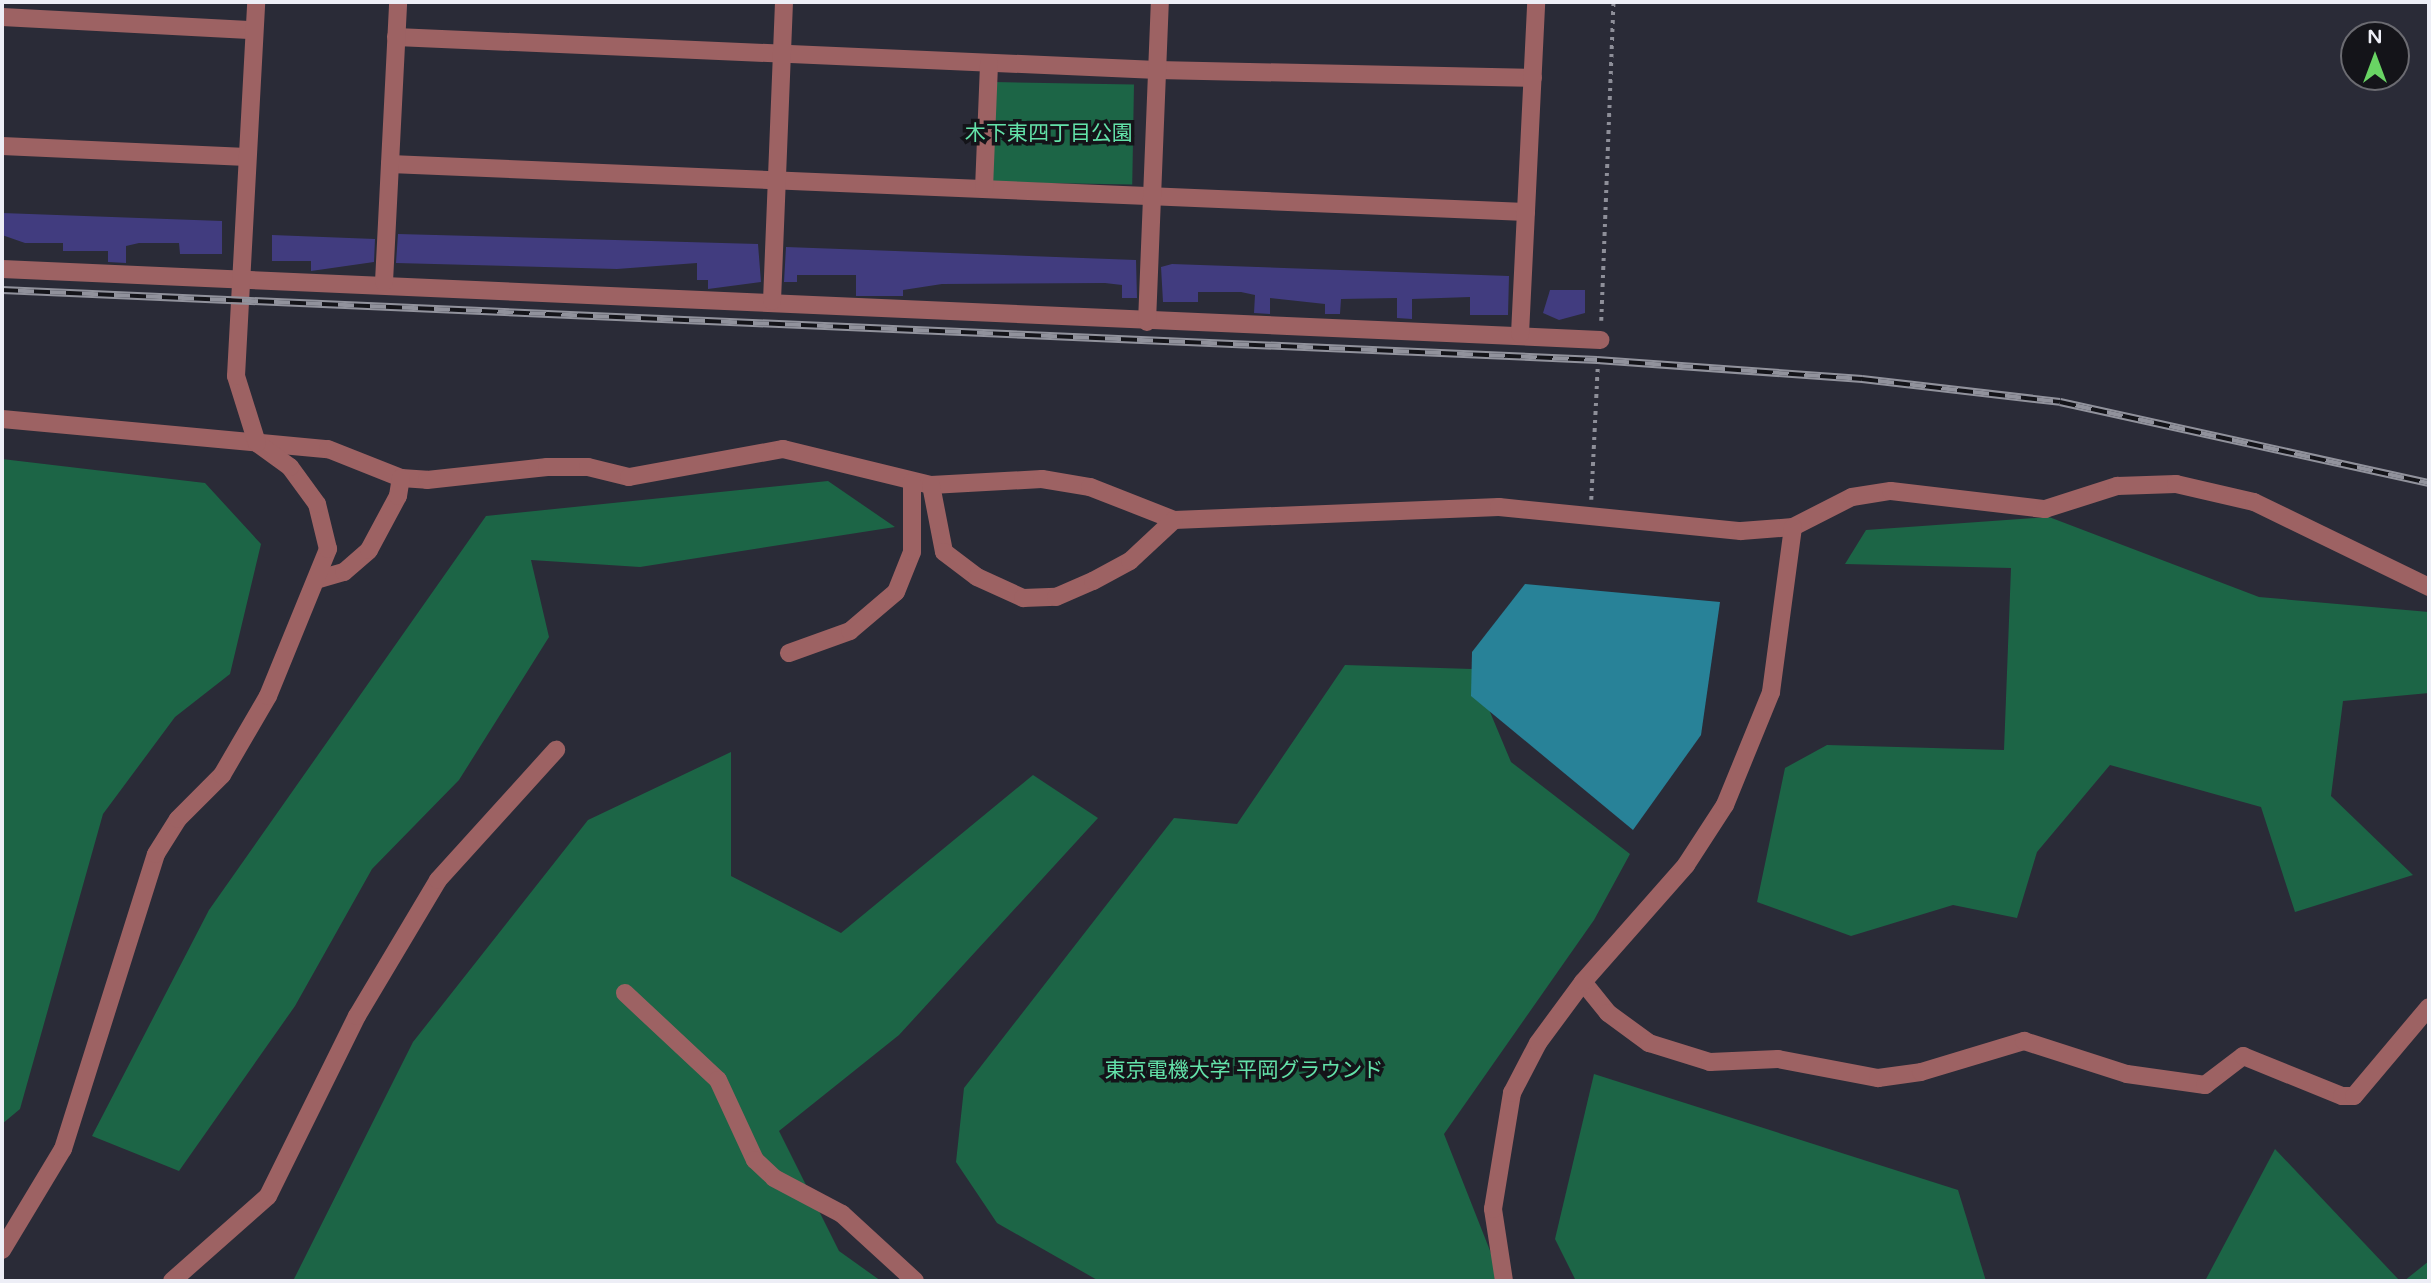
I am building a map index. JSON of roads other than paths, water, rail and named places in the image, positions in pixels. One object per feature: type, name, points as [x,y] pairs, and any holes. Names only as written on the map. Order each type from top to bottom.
[{"type":"street","points":[[2,1251],[63,1149],[156,854],[178,819],[222,775],[268,696],[319,579],[328,549],[317,504],[290,467],[257,443],[236,376],[256,2]]},
{"type":"street","points":[[384,282],[398,2]]},
{"type":"street","points":[[772,302],[783,2]]},
{"type":"street","points":[[1147,322],[1160,2]]},
{"type":"street","points":[[1520,334],[1536,2]]},
{"type":"street","points":[[2,17],[254,30]]},
{"type":"street","points":[[397,37],[989,63],[1533,78]]},
{"type":"street","points":[[984,189],[989,63]]},
{"type":"street","points":[[2,146],[247,157]]},
{"type":"street","points":[[390,164],[1526,212]]},
{"type":"street","points":[[2,269],[384,282],[1147,322],[1520,334],[1600,340]]},
{"type":"street","points":[[2,419],[328,449],[401,478],[575,467],[629,477],[783,449],[931,485],[1042,479],[1090,487],[1174,520],[1499,507],[1591,512],[1741,531],[1793,527],[1852,497],[1891,491],[2045,509],[2117,486],[2176,484],[2254,502],[2429,587]]},
{"type":"street","points":[[319,579],[344,572],[369,550],[398,496],[401,478]]},
{"type":"street","points":[[789,653],[850,631],[896,592],[912,552],[912,482]]},
{"type":"street","points":[[931,485],[944,552],[977,577],[1023,598],[1056,597],[1093,581],[1130,561],[1174,520]]},
{"type":"street","points":[[1504,1281],[1493,1209],[1512,1093],[1538,1043],[1583,982],[1686,865],[1748,759],[1771,692],[1793,527]]},
{"type":"street","points":[[172,1281],[268,1196],[358,1016],[438,880],[556,750]]},
{"type":"street","points":[[1583,982],[1608,1013],[1649,1043],[1710,1062],[1778,1059],[1878,1078],[1922,1072],[2024,1041],[2127,1074],[2205,1085],[2243,1056],[2342,1096],[2354,1096],[2429,1007]]},
{"type":"street","points":[[625,993],[718,1080],[755,1160],[774,1178],[842,1214],[915,1281]]},
{"type":"water","points":[[1525,584],[1720,602],[1701,735],[1633,830],[1471,696],[1472,652]]},
{"type":"railway","points":[[2,290],[1597,360],[1862,379],[2060,402],[2429,483]]},
{"type":"park label","name":"木下東四丁目公園","points":[[1049,134]]},
{"type":"park label","name":"東京電機大学 平岡グラウンド","points":[[1244,1071]]}]
